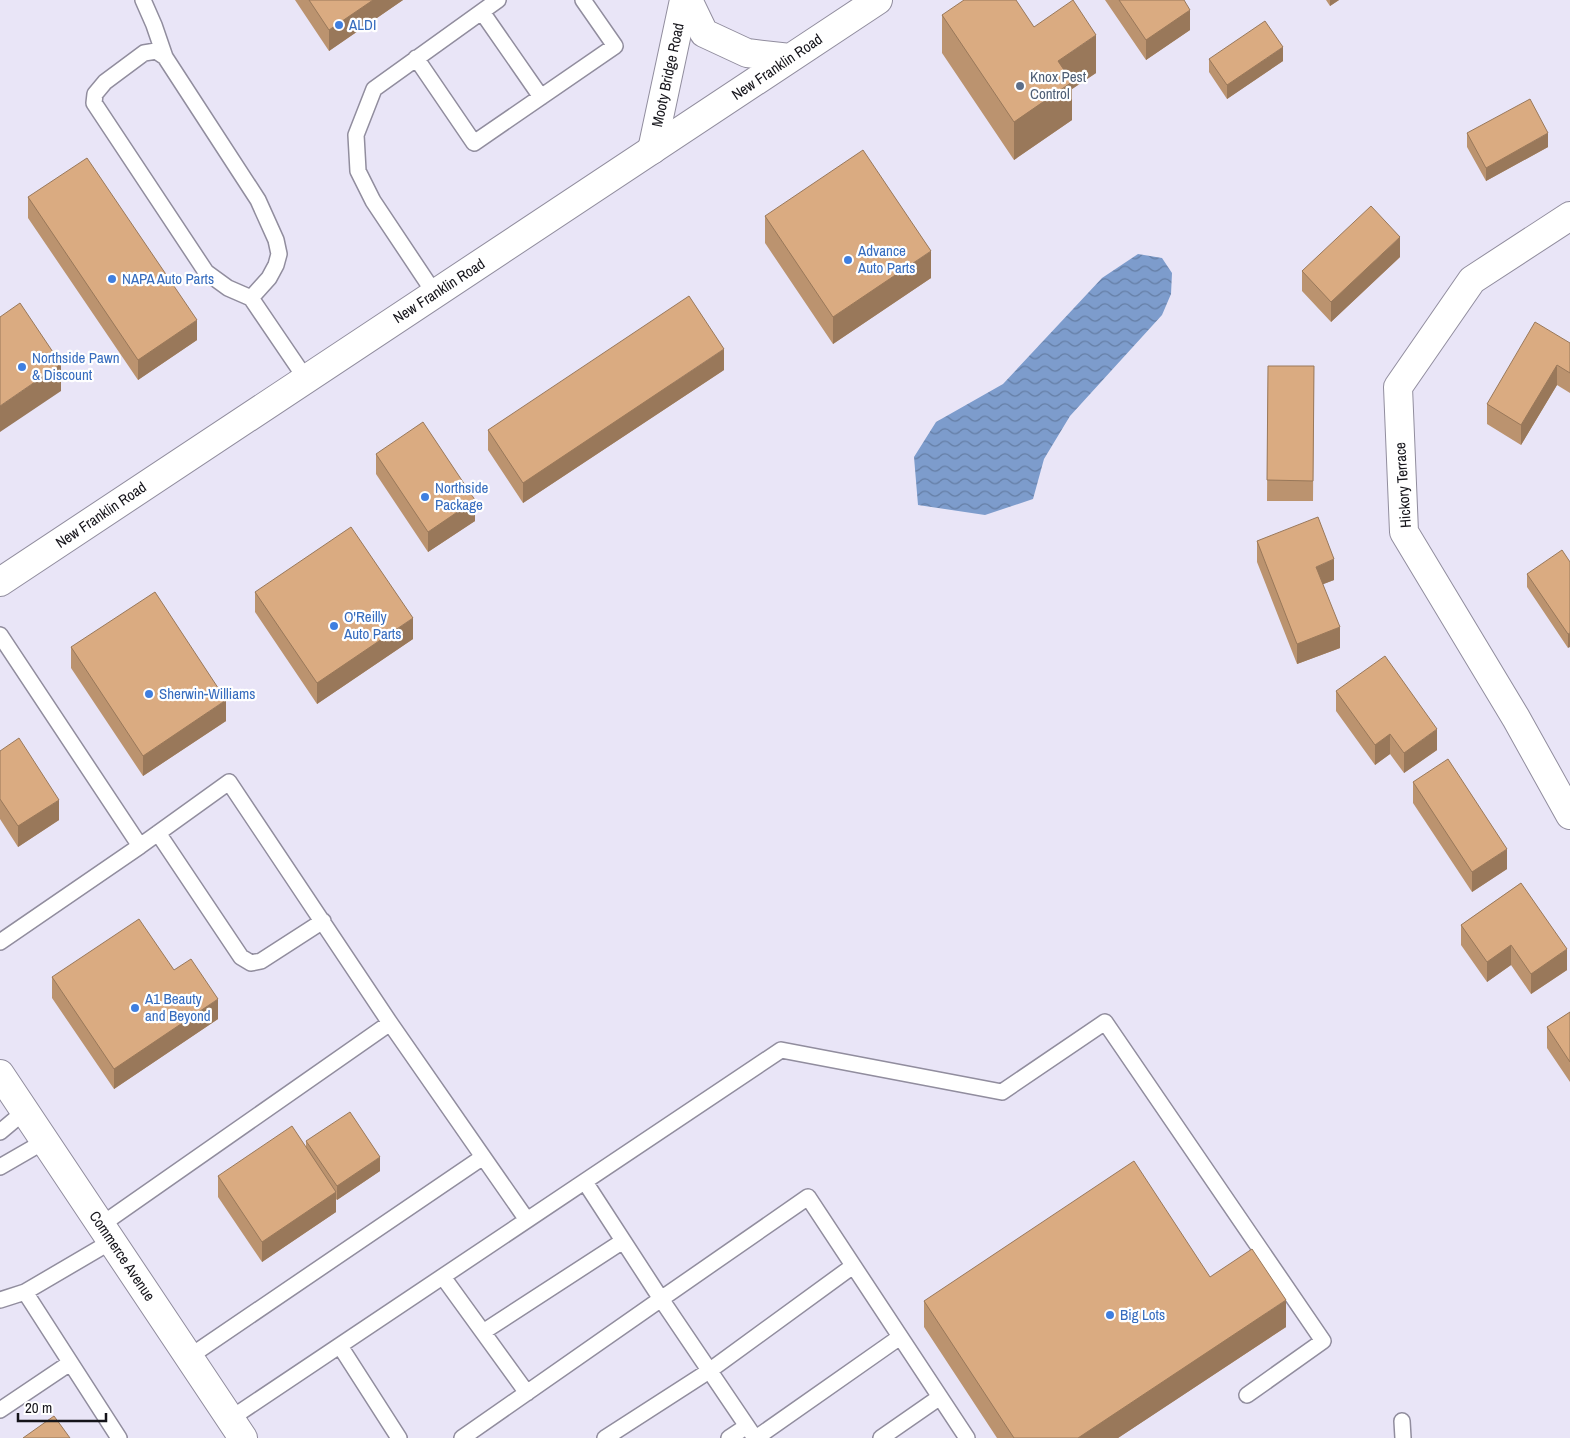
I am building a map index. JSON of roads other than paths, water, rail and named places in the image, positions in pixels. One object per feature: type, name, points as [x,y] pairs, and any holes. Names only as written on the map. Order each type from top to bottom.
[{"type":"main road","points":[[686,0],[704,33],[747,53],[790,58]]},
{"type":"main road","name":"Mooty Bridge Road","points":[[652,150],[686,0]]},
{"type":"main road","name":"New Franklin Road","points":[[0,582],[878,0]]},
{"type":"main road","name":"Hickory Terrace","points":[[1570,216],[1472,280],[1398,387],[1404,532],[1516,718],[1570,815]]},
{"type":"main road","name":"Commerce Avenue","points":[[0,1074],[237,1428]]},
{"type":"lane","points":[[142,0],[154,25],[165,58],[258,200],[276,240],[279,254],[276,265],[269,278],[250,298]]},
{"type":"lane","points":[[436,294],[373,201],[358,171],[356,135],[374,89],[498,0]]},
{"type":"lane","points":[[416,58],[474,143],[615,46],[583,0]]},
{"type":"lane","points":[[482,12],[541,97]]},
{"type":"lane","points":[[165,58],[156,51],[144,53],[105,82],[95,94],[94,103],[206,272],[228,288],[250,298],[306,379]]},
{"type":"lane","points":[[0,635],[140,846]]},
{"type":"lane","points":[[0,942],[229,782],[390,1023],[527,1220]]},
{"type":"lane","points":[[158,833],[241,956],[251,963],[261,960],[322,921]]},
{"type":"lane","points":[[237,1428],[340,1346],[781,1050],[1002,1092],[1105,1022],[1323,1342],[1247,1394]]},
{"type":"lane","points":[[0,1300],[25,1292],[390,1023]]},
{"type":"lane","points":[[0,1132],[24,1111]]},
{"type":"lane","points":[[0,1167],[45,1141]]},
{"type":"lane","points":[[189,1357],[483,1157]]},
{"type":"lane","points":[[584,1182],[752,1434]]},
{"type":"lane","points":[[462,1438],[808,1197],[967,1438]]},
{"type":"lane","points":[[483,1332],[623,1241]]},
{"type":"lane","points":[[605,1438],[709,1371],[853,1266]]},
{"type":"lane","points":[[443,1276],[527,1393]]},
{"type":"lane","points":[[25,1292],[119,1438]]},
{"type":"lane","points":[[729,1438],[752,1434],[900,1337]]},
{"type":"lane","points":[[340,1346],[399,1438]]},
{"type":"lane","points":[[0,1410],[70,1363]]},
{"type":"lane","points":[[881,1438],[940,1397]]},
{"type":"lane","points":[[1402,1422],[1403,1438]]},
{"type":"water","points":[[1138,254],[1162,258],[1172,273],[1171,294],[1162,315],[1070,416],[1044,459],[1033,499],[985,515],[918,505],[914,457],[936,422],[1003,384],[1102,278]]},
{"type":"place","name":"ALDI","points":[[339,25]]},
{"type":"place","name":"Knox Pest Control","points":[[1020,86]]},
{"type":"place","name":"Advance Auto Parts","points":[[848,260]]},
{"type":"place","name":"NAPA Auto Parts","points":[[112,279]]},
{"type":"place","name":"Northside Pawn & Discount","points":[[22,367]]},
{"type":"place","name":"Northside Package","points":[[425,497]]},
{"type":"place","name":"O'Reilly Auto Parts","points":[[334,626]]},
{"type":"place","name":"Sherwin-Williams","points":[[149,694]]},
{"type":"place","name":"A1 Beauty and Beyond","points":[[135,1008]]},
{"type":"place","name":"Big Lots","points":[[1110,1315]]}]
